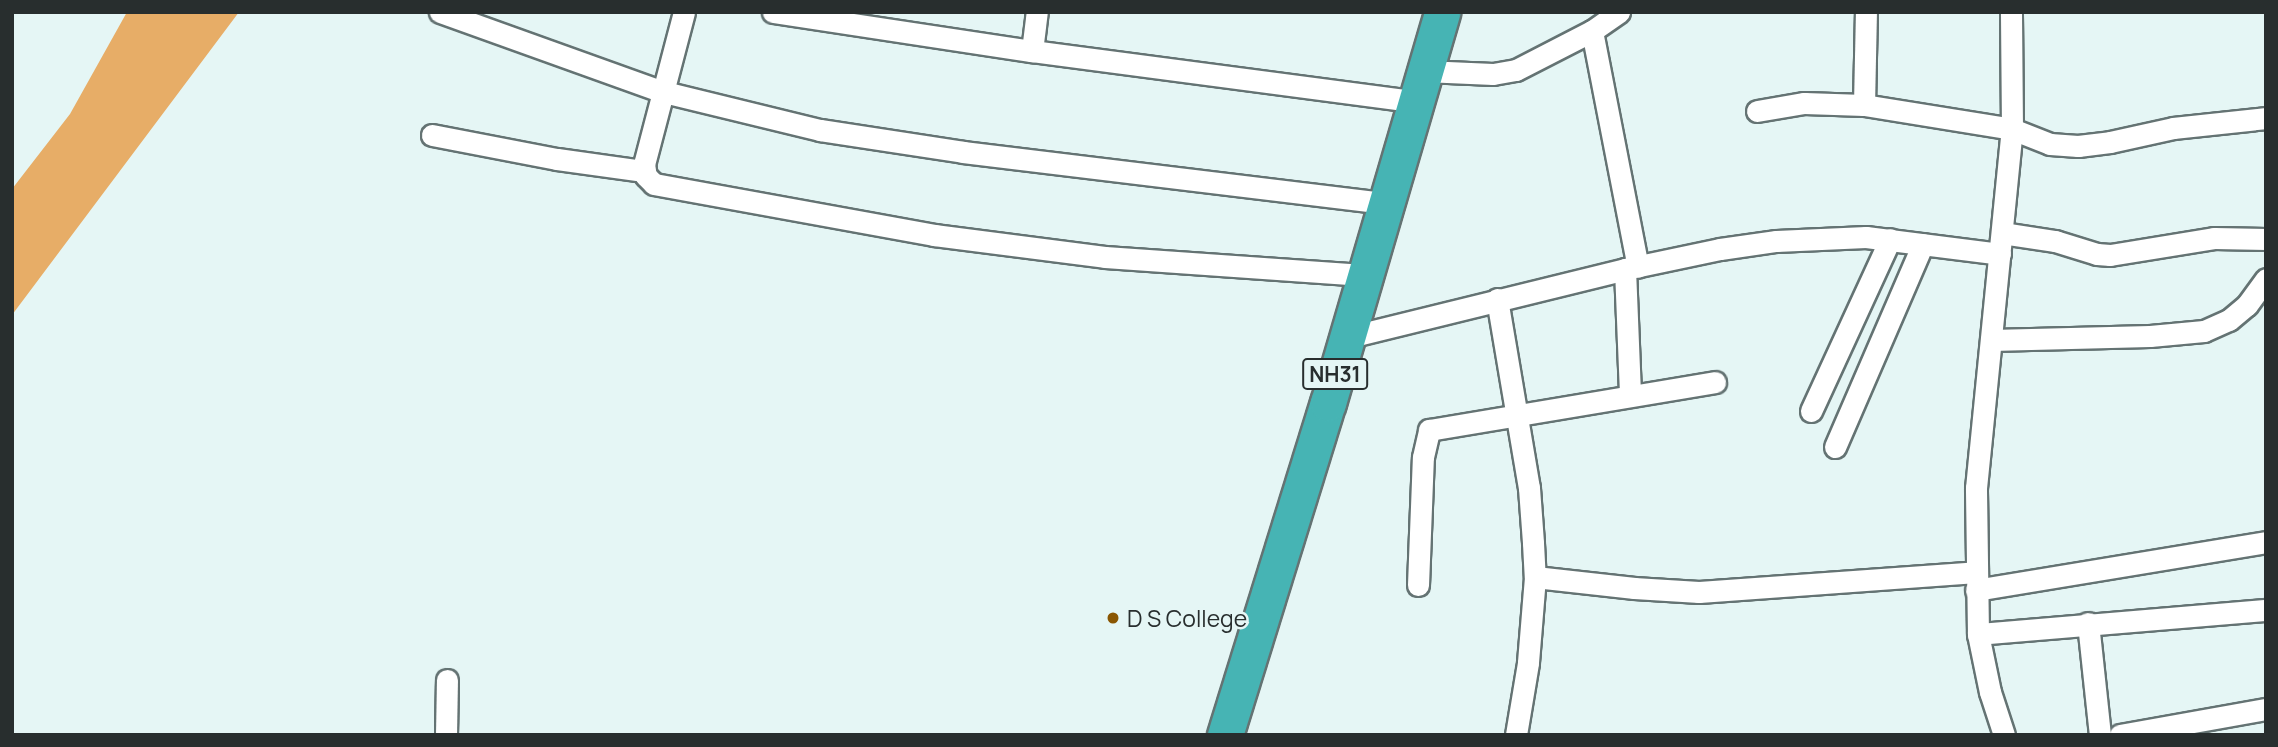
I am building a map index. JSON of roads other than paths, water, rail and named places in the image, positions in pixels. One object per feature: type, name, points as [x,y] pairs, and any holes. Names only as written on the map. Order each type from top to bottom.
[{"type":"highway","name":"NH31","points":[[1225,735],[1328,403],[1363,275],[1442,12]]},
{"type":"street","points":[[440,12],[664,92],[820,130],[905,144],[1385,203]]},
{"type":"street","points":[[644,171],[684,12]]},
{"type":"street","points":[[773,12],[1032,51],[1419,86],[1516,70],[1592,31],[1619,12]]},
{"type":"street","points":[[1032,51],[1037,12]]},
{"type":"street","points":[[1864,106],[1866,12]]},
{"type":"street","points":[[2004,735],[1990,692],[1978,634],[1976,488],[2012,129],[2011,12]]},
{"type":"street","points":[[1592,31],[1632,268],[1630,395]]},
{"type":"street","points":[[1757,111],[1804,103],[1864,106],[2012,129],[2050,144],[2078,146],[2193,125],[2266,118]]},
{"type":"street","points":[[432,135],[557,159],[644,171],[654,184],[934,235],[1145,261],[1363,275]]},
{"type":"street","points":[[1345,338],[1632,268],[1776,240],[1831,237],[1890,239],[1923,244],[2001,244],[2044,239],[2110,255],[2214,238],[2266,239]]},
{"type":"street","points":[[1811,411],[1890,239]]},
{"type":"street","points":[[1835,447],[1923,244]]},
{"type":"street","points":[[1990,340],[2150,336],[2204,331],[2229,320],[2247,305],[2266,279]]},
{"type":"street","points":[[1497,299],[1529,488],[1535,577],[1528,663],[1516,735]]},
{"type":"street","points":[[1418,585],[1423,457],[1429,430],[1716,382]]},
{"type":"street","points":[[1535,577],[1634,589],[1699,592],[1976,581],[2266,542]]},
{"type":"street","points":[[1978,634],[2266,610]]},
{"type":"street","points":[[2088,623],[2100,735]]},
{"type":"street","points":[[446,735],[447,680]]},
{"type":"street","points":[[2120,735],[2266,709]]},
{"type":"place","name":"D S College","points":[[1113,618]]}]
